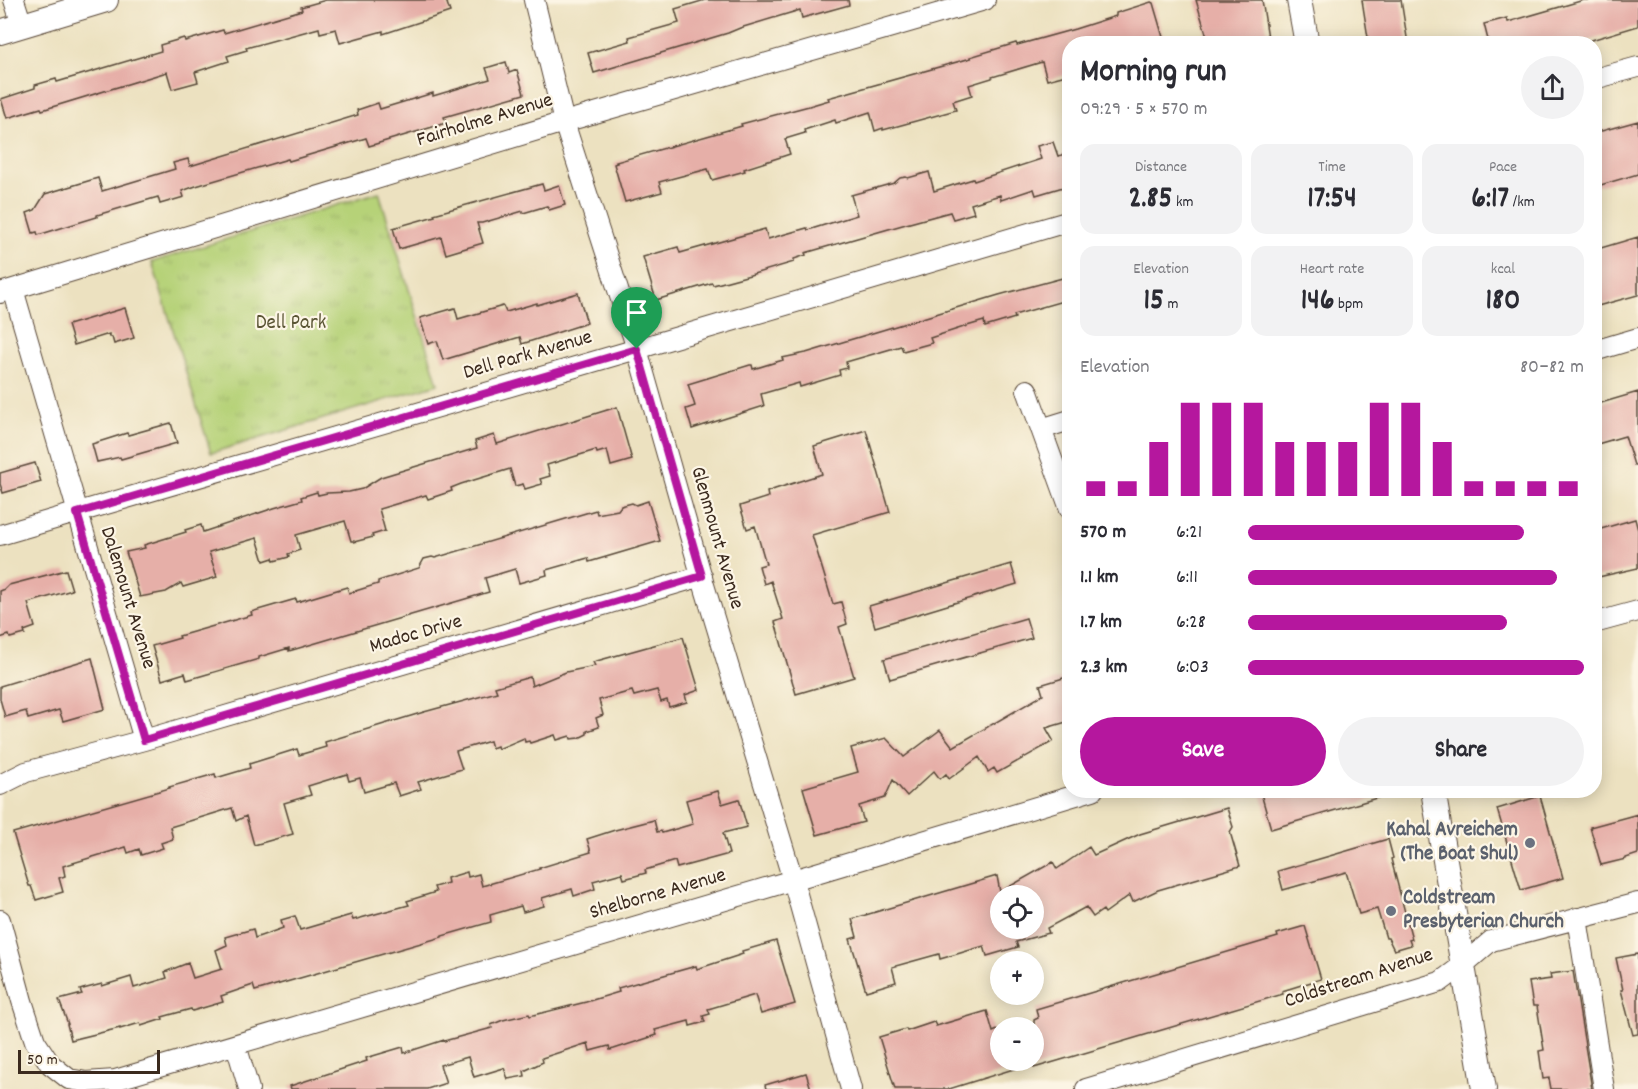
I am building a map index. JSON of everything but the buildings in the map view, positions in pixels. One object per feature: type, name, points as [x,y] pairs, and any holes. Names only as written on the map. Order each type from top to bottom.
[{"type":"main road","points":[[11,29],[106,0]]},
{"type":"main road","points":[[1299,0],[1306,36]]},
{"type":"main road","points":[[1433,798],[1484,1089]]},
{"type":"street","points":[[11,29],[14,0]]},
{"type":"street","name":"Glenmount Avenue","points":[[534,0],[564,122],[637,349],[702,576],[794,880],[851,1089]]},
{"type":"street","name":"Fairholme Avenue","points":[[6,291],[564,122],[985,0]]},
{"type":"street","points":[[1602,78],[1638,67]]},
{"type":"street","name":"Dell Park Avenue","points":[[0,535],[1062,223]]},
{"type":"street","name":"Dalemount Avenue","points":[[6,291],[77,513],[144,740]]},
{"type":"street","points":[[1602,349],[1638,338]]},
{"type":"street","points":[[1027,390],[1062,487]]},
{"type":"street","points":[[1041,429],[1062,422]]},
{"type":"street","name":"Madoc Drive","points":[[144,740],[702,576]]},
{"type":"street","points":[[1602,621],[1638,610]]},
{"type":"street","points":[[0,785],[26,772],[144,740]]},
{"type":"street","name":"Shelborne Avenue","points":[[236,1045],[1066,798]]},
{"type":"street","name":"Coldstream Avenue","points":[[1086,1089],[1440,982],[1491,941],[1638,903]]},
{"type":"street","points":[[1577,918],[1604,1089]]},
{"type":"street","points":[[0,920],[22,1001],[36,1041],[50,1064],[69,1079],[86,1082],[115,1080],[236,1045],[249,1089]]},
{"type":"green space","name":"Dell Park","points":[[379,192],[438,384],[211,453],[152,262]]},
{"type":"place","name":"Kahal Avreichem (The Boat Shul)","points":[[1530,843]]},
{"type":"place","name":"Coldstream Presbyterian Church","points":[[1391,911]]},
{"type":"route","points":[[637,349],[702,576],[144,740],[77,513],[637,349]]}]
